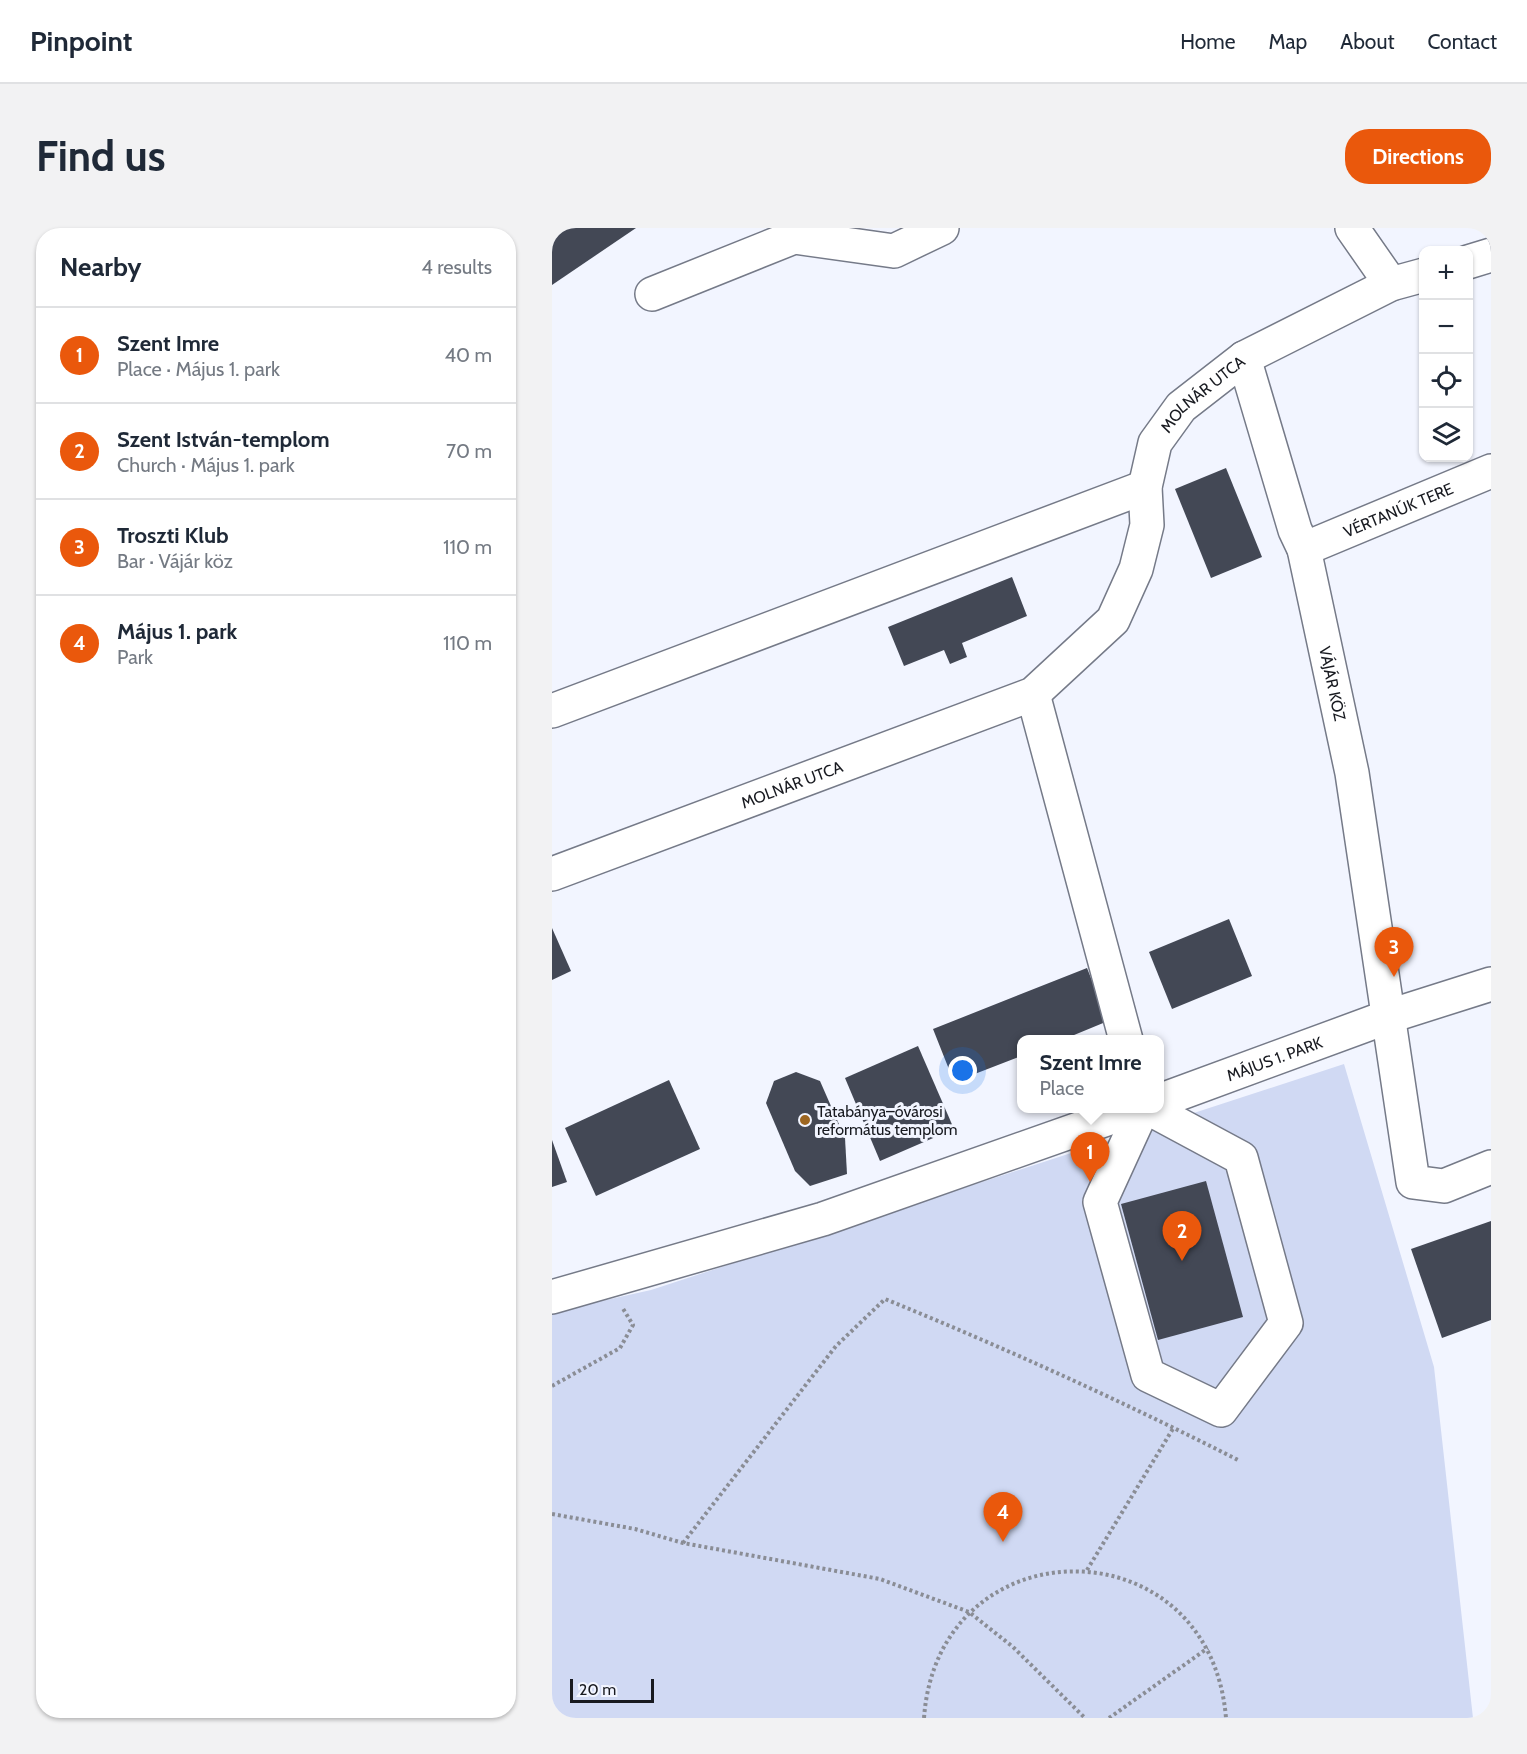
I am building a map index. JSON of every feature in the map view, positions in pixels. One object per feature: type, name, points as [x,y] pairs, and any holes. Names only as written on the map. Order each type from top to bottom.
[{"type":"street","points":[[652,294],[794,237],[894,251],[942,228]]},
{"type":"street","points":[[1352,228],[1391,284]]},
{"type":"street","points":[[1473,260],[1491,255]]},
{"type":"street","name":"MOLNÁR UTCA","points":[[552,874],[1033,694],[1113,620],[1136,570],[1147,525],[1145,487],[1155,443],[1181,408],[1244,358],[1391,284],[1419,276]]},
{"type":"street","name":"VÁJÁR KÖZ","points":[[1244,358],[1295,530],[1304,549],[1352,773],[1413,1182],[1444,1186],[1491,1167]]},
{"type":"street","name":"VÉRTANÚK TERE","points":[[1304,549],[1491,471]]},
{"type":"street","points":[[552,711],[1145,487]]},
{"type":"street","points":[[1033,694],[1125,1035]]},
{"type":"street","name":"MÁJUS 1. PARK","points":[[1164,1099],[1390,1016],[1491,984]]},
{"type":"street","points":[[552,1297],[823,1219],[1124,1113]]},
{"type":"street","points":[[1141,1113],[1100,1202],[1148,1375],[1221,1410],[1286,1323],[1241,1158],[1157,1113]]},
{"type":"path","points":[[552,1386],[620,1348],[633,1325],[619,1302],[590,1285]]},
{"type":"path","points":[[683,1543],[836,1346],[885,1299],[983,1339],[1174,1427],[1240,1461]]},
{"type":"path","points":[[1086,1570],[1174,1427]]},
{"type":"path","points":[[552,1514],[635,1529],[683,1543],[880,1579],[969,1611],[1013,1647],[1085,1718]]},
{"type":"path","points":[[924,1718],[925,1698],[934,1666],[950,1636],[969,1611],[1013,1583],[1061,1570],[1086,1570],[1127,1579],[1157,1594],[1194,1627],[1208,1648],[1224,1695],[1226,1718]]},
{"type":"path","points":[[1109,1718],[1208,1648]]},
{"type":"shaded area","points":[[1344,1064],[1434,1367],[1473,1718],[552,1718],[552,1312],[651,1290]]},
{"type":"building","points":[[552,228],[636,228],[552,285]]},
{"type":"building","points":[[1226,468],[1262,557],[1211,578],[1175,489]]},
{"type":"building","points":[[1012,577],[1027,616],[962,643],[967,657],[950,664],[944,650],[904,666],[888,627]]},
{"type":"building","points":[[1229,919],[1252,976],[1172,1009],[1149,952]]},
{"type":"building","points":[[552,928],[571,971],[552,980]]},
{"type":"building","points":[[1087,968],[1108,1021],[1074,1035],[1017,1035],[1017,1058],[954,1082],[933,1029]]},
{"type":"building","points":[[918,1046],[954,1129],[880,1161],[845,1078]]},
{"type":"building","name":"Tatabánya–óvárosi református templom","points":[[796,1072],[820,1081],[845,1138],[847,1174],[810,1186],[795,1171],[766,1103],[774,1081]]},
{"type":"building","points":[[669,1080],[700,1149],[596,1196],[565,1128]]},
{"type":"building","points":[[552,1140],[567,1182],[552,1187]]},
{"type":"building","points":[[1206,1181],[1243,1317],[1158,1340],[1121,1204]]},
{"type":"building","points":[[1491,1221],[1491,1320],[1442,1338],[1411,1249]]},
{"type":"place","name":"Troszti Klub","points":[[1394,977]]},
{"type":"place","name":"Tatabánya–óvárosi református templom","points":[[805,1120]]},
{"type":"place","name":"Szent Imre","points":[[1090,1182]]},
{"type":"place","name":"Szent István-templom","points":[[1182,1261]]},
{"type":"place","name":"Május 1. park","points":[[1003,1542]]}]
